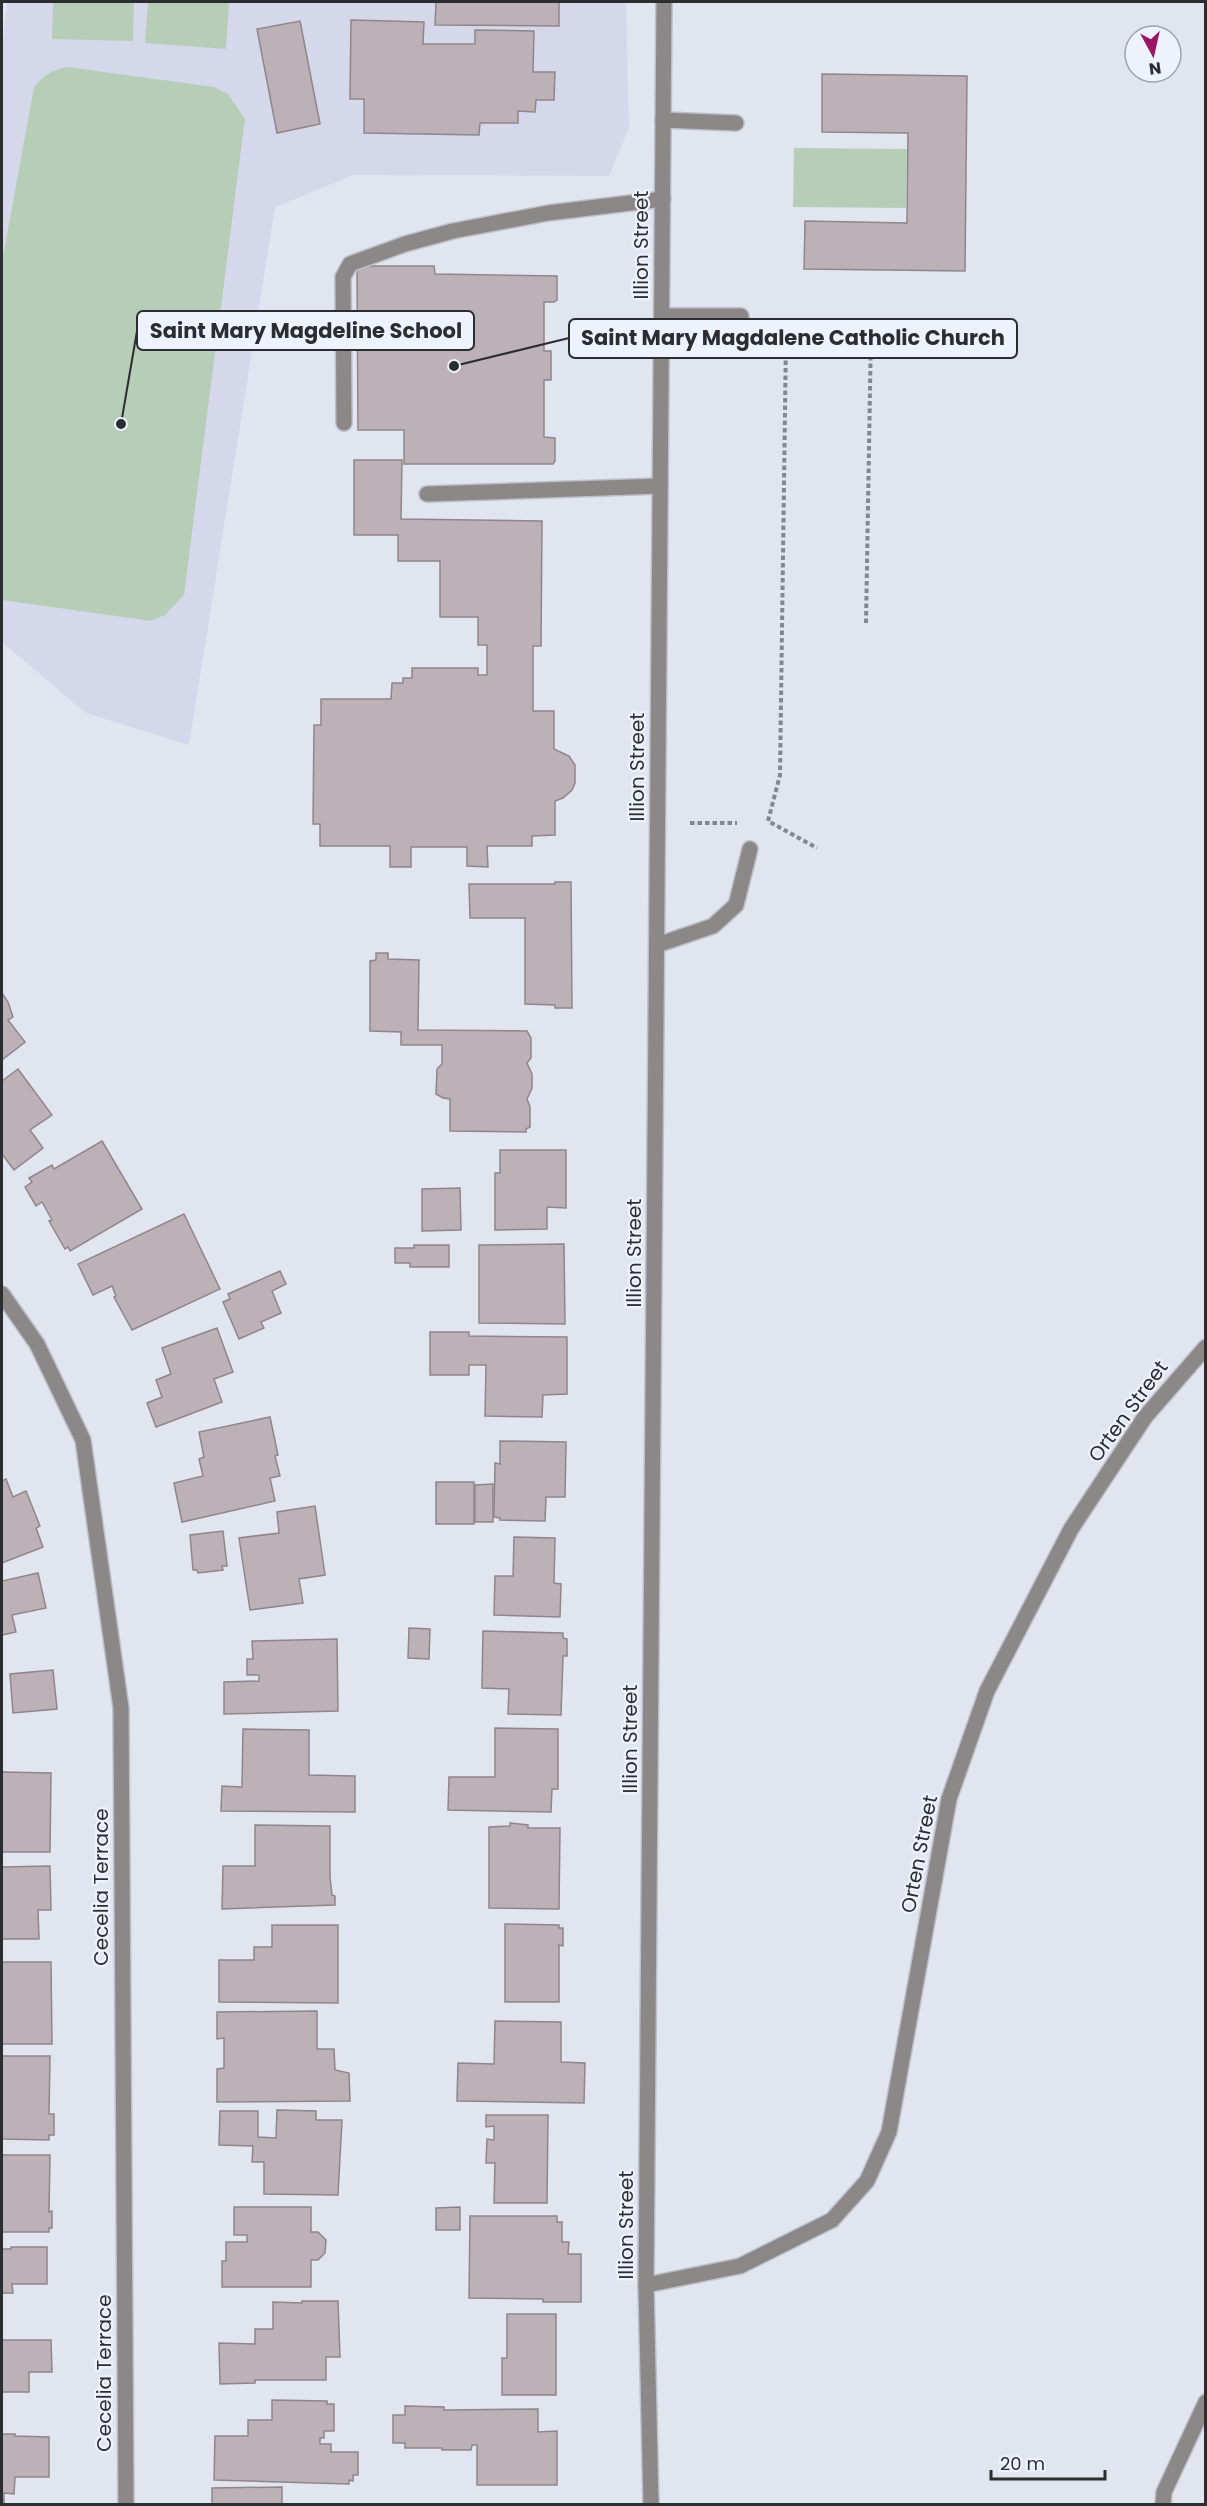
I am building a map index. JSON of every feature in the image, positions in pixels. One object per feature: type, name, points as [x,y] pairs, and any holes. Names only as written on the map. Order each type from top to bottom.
[{"type":"street","name":"Illion Street","points":[[651,2505],[646,2285],[664,2]]},
{"type":"street","points":[[663,120],[736,123]]},
{"type":"street","points":[[344,423],[343,277],[350,264],[405,244],[453,231],[548,213],[663,199]]},
{"type":"street","points":[[662,316],[741,316]]},
{"type":"street","points":[[427,494],[660,486]]},
{"type":"street","points":[[657,945],[714,926],[736,905],[750,849]]},
{"type":"street","name":"Cecelia Terrace","points":[[2,1294],[37,1344],[83,1440],[121,1708],[126,2505]]},
{"type":"street","name":"Orten Street","points":[[646,2285],[740,2266],[832,2220],[867,2181],[889,2132],[949,1798],[987,1691],[1071,1529],[1145,1417],[1206,1347]]},
{"type":"street","points":[[1163,2505],[1164,2492],[1206,2402]]},
{"type":"path","points":[[866,623],[871,332]]},
{"type":"path","points":[[768,821],[780,775],[786,338]]},
{"type":"path","points":[[760,822],[768,821],[817,848]]},
{"type":"path","points":[[690,823],[744,824]]},
{"type":"shaded area","points":[[7,2],[626,2],[629,128],[609,176],[354,175],[275,207],[189,745],[86,713],[2,642],[2,49]]},
{"type":"green space","points":[[53,2],[134,2],[133,41],[52,39]]},
{"type":"green space","points":[[148,2],[229,2],[226,49],[145,43]]},
{"type":"green space","points":[[67,67],[214,87],[228,94],[245,119],[184,595],[165,615],[151,621],[2,600],[2,262],[34,87],[49,74]]},
{"type":"green space","points":[[794,148],[907,149],[906,208],[793,207]]},
{"type":"building","points":[[436,2],[559,2],[559,26],[435,25]]},
{"type":"building","points":[[351,20],[424,22],[423,44],[475,44],[475,30],[534,31],[533,72],[555,72],[554,100],[536,100],[535,112],[518,111],[518,123],[480,123],[479,135],[364,133],[364,99],[350,99]]},
{"type":"building","points":[[300,21],[320,124],[277,133],[257,29]]},
{"type":"building","points":[[822,74],[967,76],[965,271],[804,269],[805,221],[907,223],[908,133],[822,132]]},
{"type":"building","points":[[357,266],[434,266],[435,274],[557,276],[557,300],[544,302],[544,351],[551,351],[551,380],[544,380],[544,437],[555,438],[553,464],[404,464],[404,430],[358,430]]},
{"type":"building","points":[[354,460],[402,460],[401,519],[542,521],[541,646],[533,646],[533,711],[554,711],[554,749],[569,756],[575,765],[575,783],[572,790],[563,798],[555,801],[555,835],[532,836],[532,846],[487,846],[488,867],[467,866],[467,847],[411,847],[411,867],[390,867],[390,846],[320,846],[320,824],[313,824],[314,725],[321,725],[321,699],[391,699],[392,683],[403,683],[403,678],[412,678],[412,668],[478,668],[478,675],[487,675],[487,645],[478,645],[478,617],[440,617],[440,561],[398,561],[398,535],[354,535]]},
{"type":"building","points":[[555,882],[571,882],[572,1008],[525,1004],[525,918],[470,918],[469,884],[555,884]]},
{"type":"building","points":[[376,953],[388,953],[388,959],[419,960],[418,1030],[527,1031],[531,1038],[531,1058],[527,1063],[532,1074],[532,1088],[527,1099],[530,1107],[530,1127],[526,1129],[526,1132],[450,1131],[450,1099],[436,1094],[437,1069],[442,1064],[442,1045],[401,1045],[401,1032],[370,1031],[370,961],[376,960]]},
{"type":"building","points":[[2,993],[13,1017],[8,1020],[25,1042],[2,1060]]},
{"type":"building","points":[[18,1069],[52,1115],[30,1130],[43,1148],[14,1170],[2,1154],[2,1081]]},
{"type":"building","points":[[102,1141],[142,1209],[70,1251],[68,1247],[65,1249],[49,1221],[52,1220],[42,1202],[36,1206],[25,1187],[32,1182],[29,1178],[52,1165],[54,1169]]},
{"type":"building","points":[[500,1150],[566,1150],[566,1208],[547,1207],[547,1229],[495,1230],[495,1173],[500,1173]]},
{"type":"building","points":[[460,1188],[461,1230],[422,1231],[422,1189]]},
{"type":"building","points":[[184,1214],[220,1289],[132,1330],[114,1297],[116,1296],[112,1286],[93,1295],[78,1264]]},
{"type":"building","points":[[564,1244],[565,1324],[479,1323],[479,1245]]},
{"type":"building","points":[[414,1245],[449,1245],[449,1267],[410,1267],[410,1263],[395,1263],[395,1248],[414,1248]]},
{"type":"building","points":[[280,1271],[286,1284],[272,1291],[281,1313],[261,1322],[264,1328],[239,1339],[223,1302],[230,1299],[228,1294]]},
{"type":"building","points":[[217,1328],[233,1372],[214,1379],[222,1402],[156,1427],[147,1403],[162,1397],[156,1380],[171,1374],[162,1348]]},
{"type":"building","points":[[430,1332],[469,1332],[469,1336],[567,1337],[567,1394],[543,1395],[542,1417],[485,1416],[486,1365],[469,1365],[469,1375],[430,1375]]},
{"type":"building","points":[[270,1417],[280,1476],[270,1478],[275,1501],[182,1522],[174,1483],[203,1476],[199,1459],[204,1457],[199,1432]]},
{"type":"building","points":[[500,1441],[566,1442],[565,1497],[546,1497],[545,1521],[500,1520],[494,1517],[495,1463],[500,1464]]},
{"type":"building","points":[[6,1479],[13,1497],[26,1491],[40,1526],[36,1528],[43,1547],[2,1563],[2,1481]]},
{"type":"building","points":[[436,1482],[474,1482],[474,1524],[436,1524]]},
{"type":"building","points":[[493,1484],[493,1522],[475,1522],[475,1485]]},
{"type":"building","points":[[315,1506],[325,1575],[299,1579],[303,1603],[250,1610],[239,1538],[279,1533],[277,1512]]},
{"type":"building","points":[[223,1531],[227,1566],[222,1566],[223,1570],[198,1573],[197,1570],[193,1570],[190,1535]]},
{"type":"building","points":[[514,1537],[555,1538],[554,1583],[561,1584],[560,1617],[494,1615],[495,1576],[513,1576]]},
{"type":"building","points":[[38,1573],[46,1608],[12,1615],[16,1632],[2,1635],[2,1581]]},
{"type":"building","points":[[409,1628],[430,1629],[429,1659],[408,1658]]},
{"type":"building","points":[[483,1631],[563,1633],[563,1638],[567,1639],[567,1656],[563,1656],[561,1715],[508,1714],[509,1689],[482,1688]]},
{"type":"building","points":[[337,1639],[338,1711],[224,1714],[224,1682],[259,1681],[259,1675],[247,1675],[247,1659],[253,1659],[252,1641]]},
{"type":"building","points":[[53,1670],[57,1709],[13,1713],[10,1674]]},
{"type":"building","points":[[495,1728],[558,1729],[558,1789],[552,1789],[551,1812],[448,1810],[449,1777],[495,1777]]},
{"type":"building","points":[[243,1729],[309,1730],[309,1775],[355,1776],[355,1812],[221,1811],[222,1786],[242,1787]]},
{"type":"building","points":[[2,1772],[51,1773],[50,1852],[2,1852]]},
{"type":"building","points":[[510,1823],[528,1825],[528,1828],[560,1828],[559,1909],[489,1908],[489,1827],[510,1826]]},
{"type":"building","points":[[255,1825],[330,1826],[330,1877],[335,1905],[222,1909],[223,1866],[255,1866]]},
{"type":"building","points":[[50,1866],[51,1910],[38,1910],[39,1939],[2,1939],[2,1867]]},
{"type":"building","points":[[505,1924],[559,1925],[559,1928],[563,1928],[563,1946],[559,1945],[559,2002],[505,2002]]},
{"type":"building","points":[[272,1925],[338,1925],[338,2003],[219,2002],[219,1960],[254,1960],[254,1947],[272,1947]]},
{"type":"building","points":[[2,1962],[51,1962],[52,2044],[2,2044]]},
{"type":"building","points":[[317,2011],[317,2049],[334,2049],[335,2070],[349,2073],[350,2101],[217,2102],[217,2069],[224,2068],[224,2038],[217,2039],[217,2012]]},
{"type":"building","points":[[495,2021],[561,2022],[561,2062],[585,2063],[584,2103],[457,2101],[458,2063],[494,2064]]},
{"type":"building","points":[[2,2056],[50,2056],[49,2114],[54,2114],[54,2135],[49,2135],[49,2140],[2,2139]]},
{"type":"building","points":[[277,2110],[316,2111],[316,2120],[342,2120],[338,2195],[264,2194],[264,2162],[252,2162],[253,2146],[219,2145],[220,2111],[258,2111],[258,2137],[276,2138]]},
{"type":"building","points":[[486,2115],[548,2115],[547,2203],[494,2203],[495,2163],[486,2163],[487,2139],[494,2140],[494,2126],[486,2127]]},
{"type":"building","points":[[2,2155],[50,2155],[49,2212],[52,2211],[52,2228],[49,2228],[49,2232],[2,2232]]},
{"type":"building","points":[[234,2207],[311,2207],[311,2232],[318,2232],[326,2240],[325,2253],[318,2260],[311,2260],[311,2287],[222,2287],[222,2261],[226,2261],[226,2242],[247,2242],[247,2235],[234,2235]]},
{"type":"building","points":[[460,2207],[460,2230],[436,2230],[436,2208]]},
{"type":"building","points":[[470,2216],[557,2216],[557,2222],[562,2222],[562,2242],[569,2242],[568,2254],[581,2254],[581,2302],[469,2298]]},
{"type":"building","points":[[11,2247],[47,2247],[47,2284],[12,2284],[13,2293],[2,2293],[2,2249],[11,2249]]},
{"type":"building","points":[[302,2301],[338,2301],[340,2357],[326,2357],[326,2380],[255,2380],[255,2383],[220,2384],[219,2343],[255,2344],[255,2329],[273,2329],[273,2302],[302,2303]]},
{"type":"building","points":[[507,2314],[556,2314],[556,2395],[502,2395],[502,2358],[507,2358]]},
{"type":"building","points":[[2,2340],[51,2340],[52,2372],[29,2372],[29,2392],[2,2392]]},
{"type":"building","points":[[272,2400],[327,2401],[327,2404],[334,2404],[334,2431],[324,2431],[324,2438],[320,2438],[320,2444],[331,2444],[331,2452],[358,2452],[358,2475],[353,2475],[353,2481],[349,2480],[349,2484],[214,2480],[215,2436],[248,2436],[248,2420],[272,2420]]},
{"type":"building","points":[[405,2406],[444,2407],[444,2410],[538,2409],[538,2432],[557,2431],[557,2485],[477,2485],[477,2445],[472,2445],[471,2450],[442,2450],[442,2448],[405,2448],[405,2443],[393,2443],[393,2415],[405,2415]]},
{"type":"building","points":[[2,2434],[49,2437],[49,2477],[15,2477],[14,2494],[4,2493],[4,2504],[2,2504]]},
{"type":"building","points":[[282,2487],[282,2503],[280,2504],[212,2504],[212,2488]]},
{"type":"place","name":"Saint Mary Magdalene Catholic Church","points":[[454,366]]},
{"type":"place","name":"Saint Mary Magdeline School","points":[[121,424]]}]
